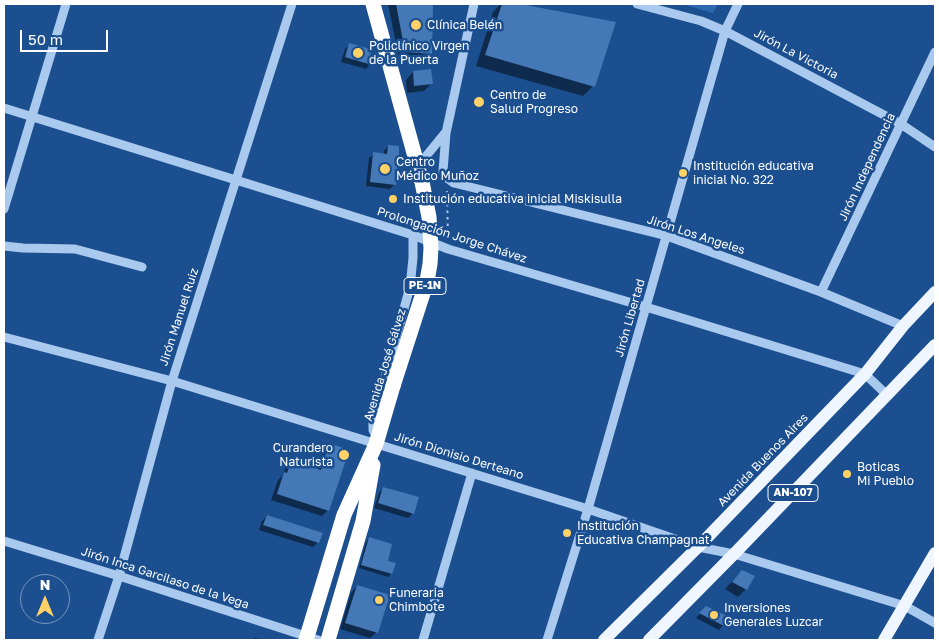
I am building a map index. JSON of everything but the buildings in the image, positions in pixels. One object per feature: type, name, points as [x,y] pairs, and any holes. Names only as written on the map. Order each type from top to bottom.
[{"type":"highway","name":"Avenida José Gálvez","points":[[328,640],[363,521],[377,441],[427,280],[430,264],[429,217],[422,182],[372,4]]},
{"type":"highway","name":"Avenida José Gálvez","points":[[310,639],[344,515],[377,441]]},
{"type":"main road","name":"Avenida Buenos Aires","points":[[604,640],[865,374],[903,326],[935,292]]},
{"type":"main road","name":"AN-107","points":[[649,640],[935,345]]},
{"type":"main road","points":[[884,640],[935,553]]},
{"type":"street","points":[[4,210],[66,4]]},
{"type":"street","name":"Jirón Manuel Ruiz","points":[[98,640],[119,576],[172,381],[292,4]]},
{"type":"street","points":[[447,178],[443,171],[446,133],[474,4]]},
{"type":"street","name":"Jirón La Victoria","points":[[636,4],[701,21],[725,31],[901,124],[935,146]]},
{"type":"street","name":"Jirón Libertad","points":[[547,640],[588,510],[725,31],[738,4]]},
{"type":"street","name":"Jirón Independencia","points":[[822,292],[935,52]]},
{"type":"street","name":"Prolongación Jorge Chávez","points":[[4,108],[413,235],[448,249],[865,374],[887,396]]},
{"type":"street","points":[[418,166],[446,133]]},
{"type":"street","name":"Jirón Los Angeles","points":[[447,178],[454,183],[667,236],[822,292],[903,326]]},
{"type":"street","points":[[377,441],[373,430],[373,420],[410,287],[413,235]]},
{"type":"street","points":[[4,246],[75,249],[142,266]]},
{"type":"street","name":"Jirón Dionisio Derteano","points":[[4,337],[172,381],[377,441],[698,546],[734,554],[905,606],[935,624]]},
{"type":"street","points":[[423,640],[472,473]]},
{"type":"street","name":"Jirón Inca Garcilaso de la Vega","points":[[4,541],[119,576],[310,639]]},
{"type":"path","points":[[447,178],[448,249]]},
{"type":"shaded area","points":[[682,4],[718,4],[713,13]]},
{"type":"place","name":"Clínica Belén","points":[[416,25]]},
{"type":"place","name":"Policlínico Virgen de la Puerta","points":[[358,53]]},
{"type":"place","name":"Centro de Salud Progreso","points":[[479,102]]},
{"type":"place","name":"Centro Médico Muñoz","points":[[385,169]]},
{"type":"place","name":"Institución educativa inicial No. 322","points":[[683,173]]},
{"type":"place","name":"Institución educativa inicial Miskisulla","points":[[393,199]]},
{"type":"place","name":"Curandero Naturista","points":[[344,455]]},
{"type":"place","name":"Boticas Mi Pueblo","points":[[847,474]]},
{"type":"place","name":"Institución Educativa Champagnat","points":[[567,533]]},
{"type":"place","name":"Funeraria Chimbote","points":[[379,600]]},
{"type":"place","name":"Inversiones Generales Luzcar","points":[[714,615]]}]
